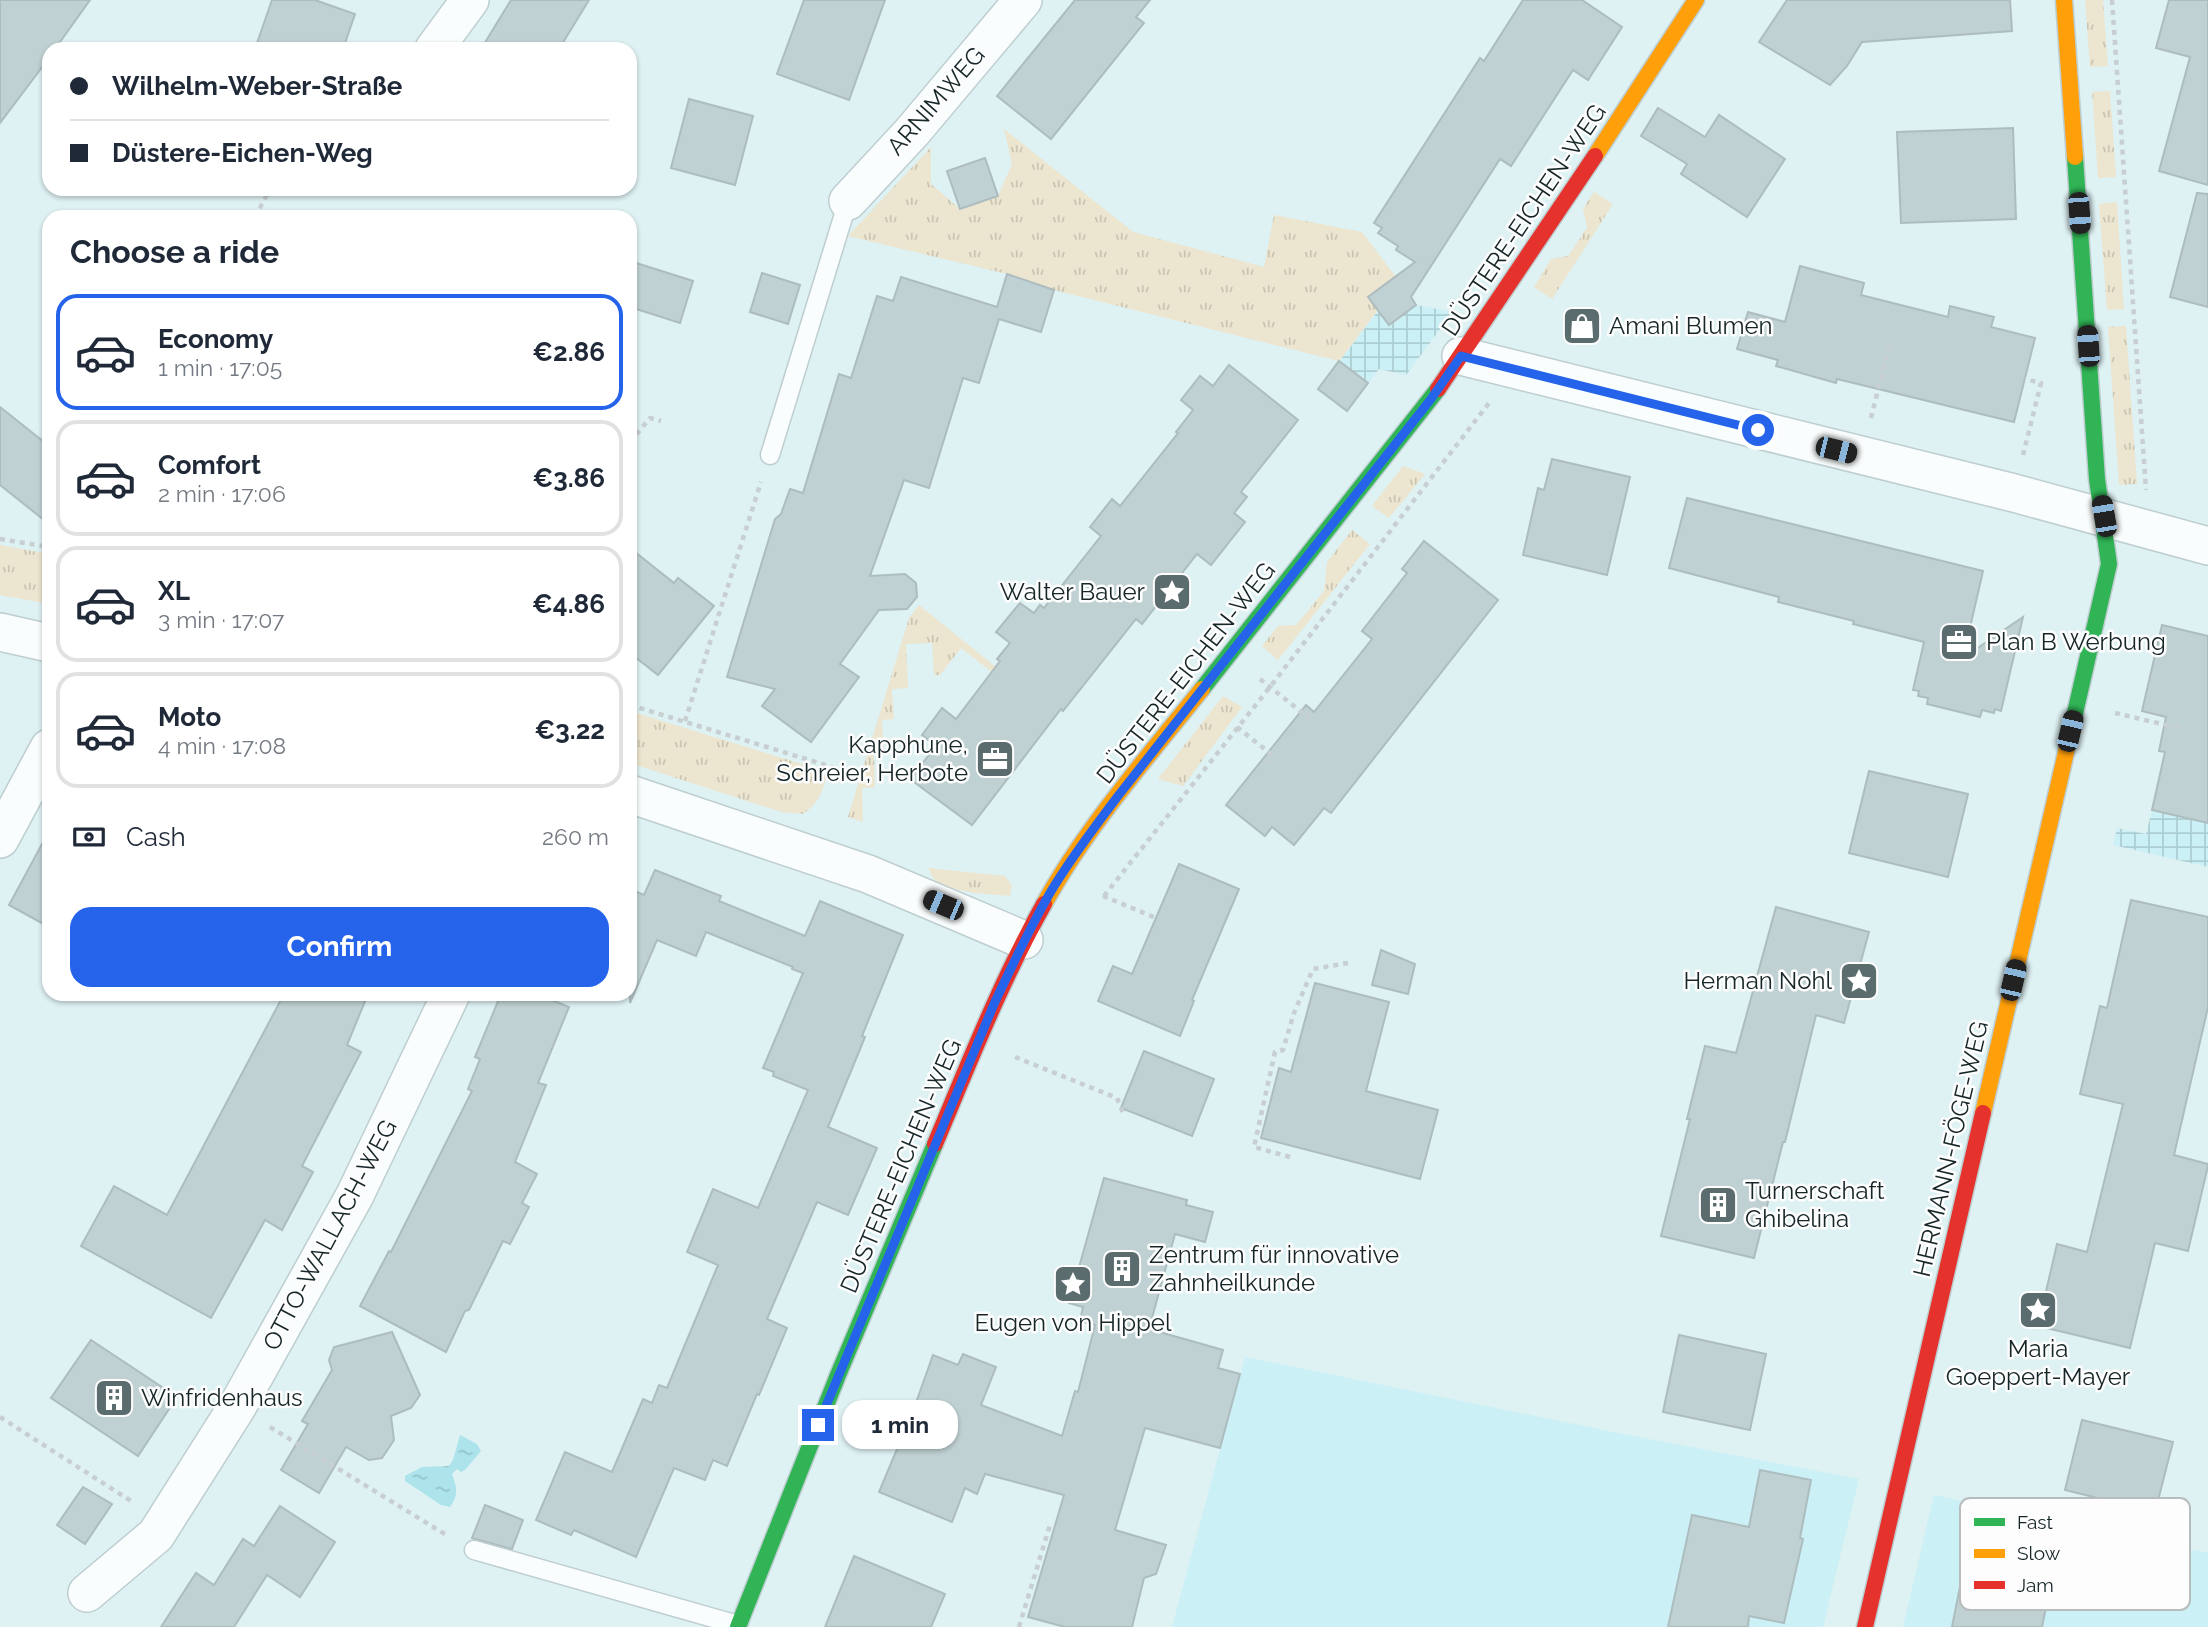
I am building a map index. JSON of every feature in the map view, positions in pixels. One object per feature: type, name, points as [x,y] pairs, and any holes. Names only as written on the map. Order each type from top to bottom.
[{"type":"street","points":[[439,42],[470,0]]},
{"type":"street","name":"ARNIMWEG","points":[[848,201],[912,132],[1023,0]]},
{"type":"street","name":"DÜSTERE-EICHEN-WEG","points":[[738,1626],[838,1375],[978,1043],[1024,940],[1060,877],[1118,796],[1431,399],[1572,192],[1696,0]]},
{"type":"street","name":"HERMANN-FÖGE-WEG","points":[[1865,1627],[2109,564],[2096,465],[2064,0]]},
{"type":"street","points":[[1461,356],[2014,493],[2208,546]]},
{"type":"street","points":[[0,632],[42,641]]},
{"type":"street","points":[[0,839],[42,761]]},
{"type":"street","points":[[637,796],[868,874],[1024,940]]},
{"type":"street","name":"OTTO-WALLACH-WEG","points":[[87,1593],[156,1535],[237,1407],[355,1195],[448,1001]]},
{"type":"lane","points":[[770,456],[848,201]]},
{"type":"lane","points":[[474,1550],[738,1626]]},
{"type":"path","points":[[2112,0],[2148,529]]},
{"type":"path","points":[[1862,456],[1889,346],[1894,347]]},
{"type":"path","points":[[1104,896],[1270,687],[1514,370]]},
{"type":"path","points":[[2014,493],[2041,383],[2025,379]]},
{"type":"path","points":[[637,434],[650,418],[661,421]]},
{"type":"path","points":[[685,721],[770,456]]},
{"type":"path","points":[[0,539],[42,546]]},
{"type":"path","points":[[1229,654],[1309,718]]},
{"type":"path","points":[[637,707],[842,770]]},
{"type":"path","points":[[2161,723],[2179,728]]},
{"type":"path","points":[[1237,727],[1272,755],[1268,762]]},
{"type":"path","points":[[1060,877],[1156,918]]},
{"type":"path","points":[[1290,1157],[1254,1147],[1275,1052],[1283,1050],[1294,1013],[1313,969],[1348,963]]},
{"type":"path","points":[[978,1043],[1117,1098],[1123,1113]]},
{"type":"path","points":[[237,1407],[474,1550]]},
{"type":"path","points":[[0,1417],[164,1522]]},
{"type":"path","points":[[1019,1627],[1049,1525]]},
{"type":"shaded area","points":[[1396,277],[1416,305],[1453,312],[1406,375],[1379,369],[1347,411],[1318,389],[1378,311],[1368,297]]},
{"type":"shaded area","points":[[2152,810],[2208,823],[2208,867],[2113,845],[2117,828],[2146,834]]},
{"type":"shaded area","points":[[1245,1357],[1859,1479],[1823,1627],[1172,1627]]},
{"type":"shaded area","points":[[1934,1495],[1960,1501],[1960,1610],[2190,1610],[2190,1549],[2208,1553],[2208,1627],[1903,1627]]},
{"type":"green space","points":[[2085,0],[2103,0],[2108,66],[2090,67]]},
{"type":"green space","points":[[2110,91],[2116,177],[2098,178],[2092,92]]},
{"type":"green space","points":[[1004,129],[1133,232],[1264,267],[1274,215],[1362,232],[1396,277],[1368,297],[1378,310],[1339,361],[1054,290],[1007,274],[848,236],[931,147],[931,184],[960,209],[998,196],[1012,164]]},
{"type":"green space","points":[[1594,192],[1613,204],[1552,299],[1534,287],[1551,259],[1568,256],[1587,228],[1583,209]]},
{"type":"green space","points":[[2117,202],[2124,309],[2107,310],[2099,204]]},
{"type":"green space","points":[[2126,326],[2137,484],[2119,485],[2108,327]]},
{"type":"green space","points":[[1403,466],[1425,474],[1389,518],[1372,506]]},
{"type":"green space","points":[[1352,530],[1370,544],[1278,660],[1262,646],[1278,626],[1296,625],[1324,591],[1327,562]]},
{"type":"green space","points":[[0,545],[42,553],[42,603],[0,595]]},
{"type":"green space","points":[[919,605],[996,667],[992,672],[961,648],[940,675],[934,675],[932,643],[906,644],[908,688],[892,689],[894,719],[882,720],[884,752],[874,753],[875,787],[862,788],[863,822],[848,817],[909,618]]},
{"type":"green space","points":[[1223,696],[1242,707],[1183,786],[1158,779]]},
{"type":"green space","points":[[637,713],[821,770],[826,778],[823,789],[808,810],[803,814],[781,812],[637,765]]},
{"type":"green space","points":[[928,868],[1005,876],[1012,886],[1010,896],[938,886]]},
{"type":"water","points":[[460,1435],[477,1444],[481,1451],[465,1470],[461,1472],[457,1469],[452,1474],[456,1491],[450,1507],[441,1505],[405,1481],[405,1476],[422,1467],[449,1466]]},
{"type":"building","points":[[0,0],[90,0],[60,42],[42,42],[42,67],[0,123]]},
{"type":"building","points":[[272,0],[315,0],[355,14],[345,42],[257,42]]},
{"type":"building","points":[[511,0],[589,0],[563,42],[485,42]]},
{"type":"building","points":[[804,0],[885,0],[849,100],[777,74]]},
{"type":"building","points":[[1075,0],[1150,0],[1136,17],[1144,23],[1051,139],[997,96]]},
{"type":"building","points":[[1523,0],[1582,0],[1622,27],[1588,80],[1573,70],[1511,166],[1500,159],[1411,297],[1416,305],[1389,325],[1368,297],[1415,262],[1396,250],[1398,246],[1378,233],[1382,228],[1374,223],[1480,58],[1484,61]]},
{"type":"building","points":[[1787,0],[2010,0],[2012,31],[1862,42],[1847,66],[1830,85],[1759,42]]},
{"type":"building","points":[[2169,0],[2208,0],[2208,185],[2159,171],[2190,57],[2156,48]]},
{"type":"building","points":[[689,99],[753,116],[735,185],[671,168]]},
{"type":"building","points":[[1658,108],[1705,137],[1719,115],[1785,159],[1747,217],[1681,174],[1687,164],[1641,136]]},
{"type":"building","points":[[2013,128],[2016,219],[1901,223],[1897,132]]},
{"type":"building","points":[[985,158],[998,196],[960,209],[947,171]]},
{"type":"building","points":[[2197,193],[2208,194],[2208,307],[2170,297]]},
{"type":"building","points":[[637,263],[693,281],[680,323],[637,309]]},
{"type":"building","points":[[1800,266],[1864,283],[1861,295],[1948,317],[1950,306],[1994,317],[1991,327],[2035,338],[2014,422],[1837,379],[1836,383],[1776,366],[1778,360],[1737,349],[1748,312],[1785,322]]},
{"type":"building","points":[[762,273],[800,285],[788,324],[750,312]]},
{"type":"building","points":[[1007,274],[1054,290],[1041,332],[999,319],[979,383],[963,378],[929,488],[904,480],[870,576],[905,574],[916,583],[917,597],[907,609],[879,610],[840,664],[859,677],[811,742],[762,706],[775,689],[727,677],[775,519],[781,514],[790,489],[803,493],[839,374],[851,378],[877,296],[893,301],[901,277],[997,307]]},
{"type":"building","points":[[1339,361],[1368,383],[1347,411],[1318,389]]},
{"type":"building","points":[[1229,365],[1298,420],[1241,492],[1247,497],[1234,513],[1245,522],[1211,565],[1197,554],[1142,624],[1136,619],[1063,711],[1061,709],[972,825],[910,779],[936,746],[922,735],[942,708],[956,719],[1000,661],[997,659],[1010,643],[996,632],[1020,603],[1034,613],[1040,605],[1044,608],[1101,536],[1090,527],[1112,499],[1120,506],[1178,433],[1176,432],[1193,410],[1181,400],[1200,376],[1213,386]]},
{"type":"building","points":[[0,407],[42,440],[42,518],[0,485]]},
{"type":"building","points":[[1552,459],[1630,477],[1607,575],[1523,555],[1538,488],[1544,490]]},
{"type":"building","points":[[1687,498],[1983,571],[1963,658],[2023,617],[2001,711],[1995,709],[1994,713],[1982,710],[1980,717],[1927,704],[1928,698],[1918,696],[1919,691],[1913,690],[1924,642],[1778,602],[1779,597],[1669,568]]},
{"type":"building","points":[[1424,541],[1498,600],[1331,813],[1324,808],[1294,845],[1272,827],[1265,836],[1226,805],[1306,705],[1314,712],[1372,639],[1362,631],[1407,573],[1402,569]]},
{"type":"building","points":[[637,554],[674,583],[678,578],[714,606],[658,675],[637,658]]},
{"type":"building","points":[[2162,625],[2208,636],[2208,823],[2152,810],[2165,752],[2159,751],[2166,717],[2142,711]]},
{"type":"building","points":[[1869,771],[1968,794],[1948,877],[1849,853]]},
{"type":"building","points":[[42,844],[42,923],[9,905]]},
{"type":"building","points":[[1179,864],[1239,889],[1192,1000],[1194,1001],[1180,1036],[1098,1001],[1113,966],[1132,974]]},
{"type":"building","points":[[655,870],[721,896],[719,901],[805,936],[820,901],[903,935],[828,1127],[877,1148],[848,1215],[817,1202],[767,1319],[787,1328],[727,1466],[713,1460],[705,1480],[674,1468],[636,1557],[574,1530],[571,1535],[536,1520],[565,1452],[612,1472],[643,1399],[652,1403],[659,1385],[667,1388],[718,1265],[687,1252],[713,1189],[758,1208],[808,1090],[773,1076],[774,1072],[763,1068],[803,973],[706,932],[696,956],[657,940],[637,987],[637,892],[644,895]]},
{"type":"building","points":[[2131,900],[2208,917],[2208,1007],[2174,1155],[2208,1166],[2188,1251],[2155,1243],[2130,1348],[2038,1326],[2057,1244],[2087,1252],[2123,1104],[2080,1094],[2100,1006],[2107,1008]]},
{"type":"building","points":[[1776,907],[1869,932],[1844,1023],[1816,1015],[1754,1258],[1661,1236],[1705,1046],[1736,1053]]},
{"type":"building","points":[[1381,950],[1415,964],[1408,994],[1372,985]]},
{"type":"building","points":[[1315,983],[1389,1002],[1366,1091],[1438,1110],[1420,1179],[1261,1138],[1279,1068],[1291,1072]]},
{"type":"building","points":[[280,1001],[365,1001],[347,1045],[361,1052],[302,1166],[313,1172],[282,1230],[265,1220],[211,1318],[81,1246],[114,1186],[167,1215]]},
{"type":"building","points":[[498,1001],[554,1001],[569,1007],[538,1083],[546,1085],[515,1162],[537,1174],[522,1203],[529,1207],[510,1244],[503,1241],[446,1352],[360,1306],[389,1251],[391,1252],[472,1091],[468,1089],[480,1059],[475,1057]]},
{"type":"building","points":[[1144,1051],[1214,1079],[1192,1136],[1121,1108]]},
{"type":"building","points":[[1104,1178],[1187,1200],[1186,1205],[1213,1212],[1205,1242],[1175,1234],[1149,1329],[1223,1350],[1218,1368],[1240,1374],[1220,1448],[1145,1428],[1115,1530],[1166,1545],[1156,1574],[1144,1578],[1132,1627],[1065,1627],[1028,1617],[1064,1495],[985,1474],[977,1494],[965,1488],[952,1522],[879,1492],[933,1355],[958,1365],[963,1354],[996,1367],[981,1405],[1062,1436],[1075,1391],[1078,1392],[1095,1325],[1080,1321],[1083,1307],[1069,1303]]},
{"type":"building","points":[[392,1332],[420,1395],[411,1408],[391,1416],[394,1440],[382,1458],[369,1460],[346,1447],[319,1493],[281,1470],[308,1424],[302,1421],[332,1370],[329,1360],[334,1347]]},
{"type":"building","points":[[1679,1335],[1766,1354],[1750,1430],[1663,1412]]},
{"type":"building","name":"Winfridenhaus","points":[[91,1340],[177,1397],[138,1456],[51,1398]]},
{"type":"building","points":[[2082,1420],[2173,1442],[2159,1498],[2098,1498],[2065,1490]]},
{"type":"building","points":[[1760,1470],[1811,1480],[1800,1538],[1803,1539],[1784,1623],[1749,1616],[1748,1627],[1668,1627],[1692,1515],[1749,1527]]},
{"type":"building","points":[[83,1487],[112,1504],[85,1544],[57,1525]]},
{"type":"building","points":[[485,1505],[523,1520],[512,1549],[472,1538]]},
{"type":"building","points":[[280,1506],[335,1542],[300,1597],[267,1575],[234,1627],[161,1627],[196,1573],[214,1585],[243,1539],[254,1546]]},
{"type":"building","points":[[854,1556],[945,1594],[931,1627],[825,1627]]},
{"type":"building","points":[[1960,1587],[1960,1610],[2045,1610],[2042,1627],[1952,1627]]},
{"type":"traffic: fast","points":[[2073,722],[2109,564],[2097,479],[2075,157]]},
{"type":"traffic: fast","points":[[1202,689],[1438,389]]},
{"type":"traffic: fast","points":[[738,1627],[838,1375],[935,1144]]},
{"type":"traffic: slow","points":[[1595,156],[1696,0]]},
{"type":"traffic: slow","points":[[2064,0],[2075,157]]},
{"type":"traffic: slow","points":[[1044,904],[1098,820],[1202,689]]},
{"type":"traffic: slow","points":[[1983,1113],[2073,722]]},
{"type":"traffic: jam","points":[[1438,389],[1595,156]]},
{"type":"traffic: jam","points":[[935,1144],[1000,992],[1044,904]]},
{"type":"traffic: jam","points":[[1865,1627],[1983,1113]]},
{"type":"place","name":"Amani Blumen","points":[[1582,326]]},
{"type":"place","name":"Walter Bauer","points":[[1172,592]]},
{"type":"place","name":"Plan B Werbung","points":[[1959,642]]},
{"type":"place","name":"Kapphune, Schreier, Herbote","points":[[995,759]]},
{"type":"place","name":"Herman Nohl","points":[[1859,981]]},
{"type":"place","name":"Turnerschaft Ghibelina","points":[[1718,1205]]},
{"type":"place","name":"Zentrum für innovative Zahnheilkunde","points":[[1122,1269]]},
{"type":"place","name":"Eugen von Hippel","points":[[1073,1284]]},
{"type":"place","name":"Maria Goeppert-Mayer","points":[[2038,1310]]},
{"type":"place","name":"Winfridenhaus","points":[[114,1398]]},
{"type":"route","points":[[818,1425],[994,1004],[1024,940],[1068,864],[1118,796],[1431,399],[1461,356],[1758,430]]}]
